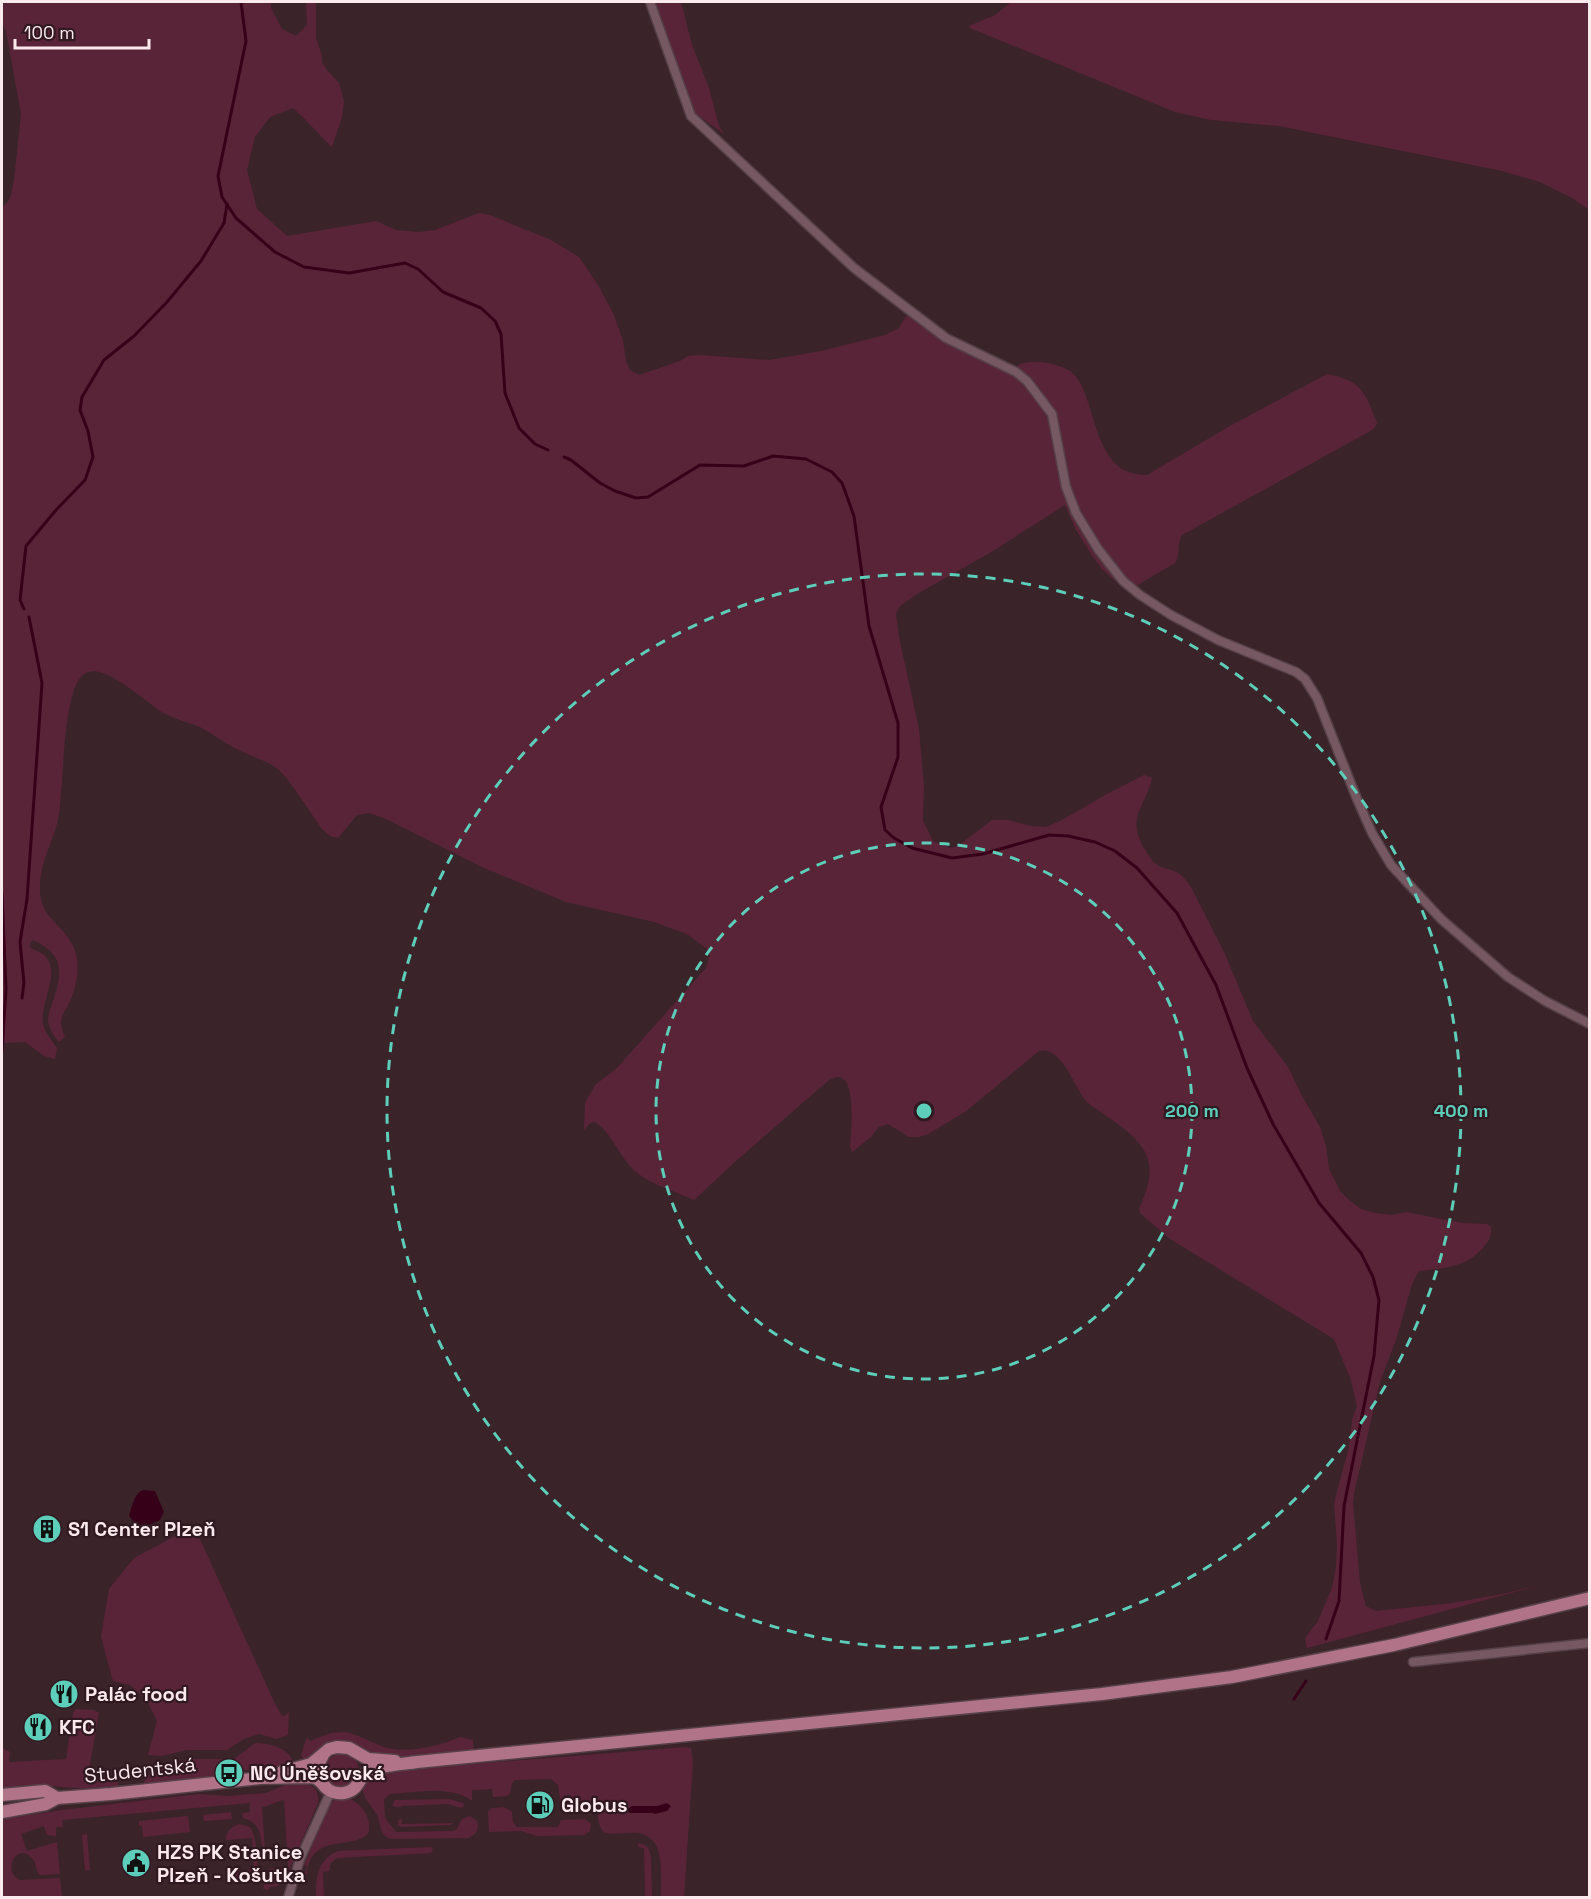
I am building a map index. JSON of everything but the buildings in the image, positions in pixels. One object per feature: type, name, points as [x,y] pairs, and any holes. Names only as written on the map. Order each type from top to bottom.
[{"type":"main road","points":[[260,1778],[316,1778],[326,1787],[341,1793],[350,1791],[358,1785],[371,1770],[417,1762],[1102,1694],[1220,1679],[1395,1645],[1590,1599]]},
{"type":"main road","points":[[260,1778],[311,1764],[333,1748],[341,1746],[350,1748],[368,1759],[417,1762]]},
{"type":"main road","points":[[357,1753],[363,1765],[362,1779]]},
{"type":"main road","points":[[323,1755],[317,1769],[326,1787]]},
{"type":"main road","name":"Studentská","points":[[2,1812],[45,1804],[57,1797],[111,1794],[260,1778]]},
{"type":"main road","name":"Studentská","points":[[2,1796],[45,1791],[57,1797]]},
{"type":"street","points":[[650,2],[691,116],[854,268],[946,338],[1016,372],[1027,381],[1052,414],[1066,488],[1076,513],[1098,549],[1123,581],[1171,615],[1218,640],[1296,672],[1305,679],[1317,698],[1372,833],[1391,865],[1441,919],[1508,976],[1545,1001],[1590,1024]]},
{"type":"street","points":[[1413,1662],[1590,1643]]},
{"type":"street","points":[[288,1898],[326,1787]]},
{"type":"shaded area","points":[[2,2],[271,2],[271,8],[282,29],[296,36],[307,25],[306,2],[316,2],[316,38],[322,62],[339,83],[344,101],[342,117],[332,147],[293,108],[270,117],[255,137],[247,170],[257,209],[287,236],[376,221],[396,230],[419,232],[435,230],[479,213],[490,215],[551,240],[579,257],[598,285],[614,315],[630,370],[639,375],[688,356],[769,360],[821,351],[885,335],[899,328],[908,313],[959,349],[1009,372],[1027,362],[1042,362],[1071,372],[1079,381],[1108,454],[1130,473],[1147,475],[1228,427],[1327,374],[1348,380],[1361,390],[1377,423],[1374,429],[1182,535],[1175,563],[1134,587],[1120,585],[1102,569],[1076,530],[1065,505],[900,606],[896,614],[899,637],[919,729],[924,786],[923,821],[933,841],[951,848],[958,846],[992,820],[1008,820],[1046,827],[1144,775],[1152,778],[1137,820],[1139,837],[1154,862],[1179,873],[1192,889],[1224,952],[1253,1021],[1288,1067],[1320,1127],[1326,1146],[1329,1169],[1340,1191],[1361,1209],[1375,1213],[1392,1215],[1406,1212],[1462,1223],[1487,1224],[1491,1227],[1488,1242],[1475,1255],[1461,1264],[1419,1271],[1412,1284],[1396,1340],[1380,1382],[1353,1502],[1360,1583],[1366,1606],[1376,1611],[1452,1603],[1537,1586],[1307,1648],[1305,1638],[1318,1621],[1332,1588],[1337,1544],[1334,1503],[1357,1406],[1351,1380],[1334,1339],[1170,1239],[1140,1213],[1139,1209],[1150,1174],[1145,1152],[1131,1134],[1086,1101],[1066,1068],[1054,1054],[1039,1051],[965,1112],[928,1134],[909,1137],[888,1124],[879,1127],[871,1137],[852,1152],[850,1147],[852,1108],[848,1086],[844,1079],[838,1077],[829,1080],[694,1200],[641,1176],[624,1159],[605,1131],[594,1122],[584,1130],[585,1103],[595,1085],[617,1068],[706,968],[710,955],[706,948],[687,934],[654,922],[566,902],[482,867],[386,819],[369,813],[357,815],[338,838],[330,836],[322,829],[293,786],[277,769],[230,746],[200,727],[162,712],[124,684],[102,673],[92,671],[84,674],[77,682],[72,695],[66,729],[59,816],[41,872],[40,893],[44,909],[68,937],[77,957],[75,987],[61,1021],[65,1037],[59,1042],[49,1027],[48,1021],[59,978],[58,963],[49,950],[32,940],[29,947],[45,956],[50,963],[51,980],[44,1007],[43,1024],[57,1048],[55,1059],[44,1056],[25,1042],[2,1043],[2,207],[11,195],[21,114],[6,31],[2,23]]},
{"type":"shaded area","points":[[653,2],[681,2],[692,45],[709,88],[719,126],[724,134],[695,113],[676,86]]},
{"type":"shaded area","points":[[1011,2],[1589,2],[1589,210],[1572,198],[1540,182],[1502,171],[1279,126],[1211,120],[1175,112],[970,28],[969,26],[995,15]]},
{"type":"shaded area","points":[[143,1490],[155,1491],[164,1512],[160,1520],[144,1527],[136,1524],[129,1516],[135,1497]]},
{"type":"shaded area","points":[[194,1526],[275,1704],[282,1716],[289,1712],[288,1735],[277,1739],[259,1734],[244,1739],[227,1750],[187,1750],[162,1756],[148,1755],[157,1721],[147,1701],[130,1685],[113,1681],[101,1637],[109,1589],[134,1558]]},
{"type":"shaded area","points":[[76,1709],[94,1710],[99,1713],[88,1776],[92,1781],[118,1782],[119,1787],[90,1789],[37,1785],[2,1788],[2,1748],[10,1752],[9,1762],[66,1759],[73,1713]]},
{"type":"shaded area","points":[[346,1732],[390,1749],[400,1750],[432,1746],[460,1737],[473,1740],[474,1751],[395,1758],[370,1757],[357,1748],[305,1760],[301,1755],[307,1737],[310,1741],[331,1733]]},
{"type":"shaded area","points":[[255,1743],[279,1748],[289,1754],[294,1765],[142,1785],[150,1773],[168,1766],[188,1759],[234,1759]]},
{"type":"shaded area","points":[[691,1748],[693,1762],[684,1897],[661,1897],[660,1859],[654,1842],[638,1833],[605,1833],[600,1827],[596,1808],[585,1804],[572,1804],[571,1795],[564,1795],[564,1805],[561,1804],[558,1785],[551,1779],[515,1780],[507,1796],[493,1797],[492,1789],[472,1790],[472,1801],[464,1796],[444,1791],[390,1794],[384,1799],[385,1818],[396,1832],[453,1831],[457,1829],[462,1819],[470,1816],[477,1821],[478,1827],[477,1831],[468,1838],[390,1839],[382,1831],[377,1815],[365,1798],[363,1788],[364,1783],[373,1776],[397,1770]]},
{"type":"shaded area","points":[[342,1754],[354,1759],[359,1771],[354,1783],[342,1788],[330,1783],[325,1771],[330,1759]]},
{"type":"shaded area","points":[[304,1783],[316,1790],[318,1803],[285,1880],[268,1890],[263,1889],[269,1869],[288,1867],[284,1800],[262,1807],[265,1851],[263,1852],[257,1827],[243,1818],[242,1813],[250,1812],[250,1803],[62,1820],[63,1827],[56,1827],[56,1836],[47,1835],[44,1826],[21,1834],[27,1851],[57,1842],[60,1874],[40,1875],[32,1858],[21,1853],[13,1860],[12,1871],[21,1880],[60,1878],[62,1897],[70,1897],[2,1898],[2,1819],[199,1794],[228,1796],[266,1793],[285,1785]]},
{"type":"shaded area","points":[[346,1797],[364,1810],[367,1815],[369,1832],[354,1841],[324,1847],[310,1862],[307,1876],[305,1873],[307,1866],[304,1865],[329,1806],[336,1798]]},
{"type":"shaded area","points":[[449,1799],[463,1803],[464,1806],[462,1808],[448,1804],[392,1806],[395,1800]]},
{"type":"shaded area","points":[[667,1803],[671,1806],[667,1811],[655,1814],[630,1813],[626,1810],[632,1806],[657,1806]]},
{"type":"shaded area","points":[[504,1807],[512,1812],[513,1822],[517,1827],[558,1827],[561,1820],[585,1819],[591,1824],[590,1831],[585,1835],[537,1836],[521,1831],[489,1832],[488,1812],[492,1808]]},
{"type":"shaded area","points":[[231,1812],[232,1819],[204,1821],[203,1815]]},
{"type":"shaded area","points":[[188,1816],[190,1832],[143,1837],[142,1826],[139,1826],[139,1821]]},
{"type":"shaded area","points":[[402,1819],[402,1824],[454,1823],[401,1827],[398,1825],[398,1820]]},
{"type":"shaded area","points":[[239,1824],[250,1827],[257,1850],[255,1874],[243,1883],[236,1880],[234,1874],[238,1871],[254,1869],[252,1838],[226,1840],[229,1830]]},
{"type":"shaded area","points":[[87,1834],[90,1870],[85,1870],[82,1835]]},
{"type":"shaded area","points":[[639,1843],[648,1848],[651,1856],[652,1897],[645,1897],[644,1848],[637,1847]]},
{"type":"shaded area","points":[[431,1847],[433,1850],[431,1853],[337,1858],[331,1863],[329,1871],[323,1872],[324,1897],[316,1897],[319,1870],[326,1859],[338,1851]]},
{"type":"waterway","points":[[241,2],[246,41],[218,176],[222,197],[236,218],[275,252],[304,267],[349,273],[405,263],[418,269],[443,292],[481,308],[495,321],[501,334],[505,393],[519,428],[535,444],[548,450]]},
{"type":"waterway","points":[[24,609],[20,600],[26,546],[85,480],[93,457],[88,431],[80,410],[82,397],[104,360],[134,336],[167,302],[201,261],[224,223],[227,204]]},
{"type":"waterway","points":[[564,457],[600,483],[636,498],[648,497],[700,465],[744,466],[773,456],[806,459],[832,472],[842,483],[854,516],[869,626],[898,723],[898,757],[881,807],[885,830],[912,848],[952,858],[983,854],[1049,835],[1068,836],[1095,842],[1115,851],[1137,868],[1177,913],[1216,985],[1247,1068],[1273,1124],[1319,1203],[1361,1253],[1373,1277],[1379,1300],[1374,1356],[1344,1506],[1339,1601],[1326,1639]]},
{"type":"waterway","points":[[22,998],[24,983],[20,942],[27,899],[42,683],[29,617]]},
{"type":"waterway","points":[[2,893],[6,989],[2,1051]]},
{"type":"waterway","points":[[1294,1699],[1306,1681]]},
{"type":"place","name":"S1 Center Plzeň","points":[[47,1529]]},
{"type":"place","name":"Palác food","points":[[64,1694]]},
{"type":"place","name":"KFC","points":[[38,1727]]},
{"type":"place","name":"NC Úněšovská","points":[[229,1773]]},
{"type":"place","name":"Globus","points":[[540,1805]]},
{"type":"place","name":"HZS PK Stanice Plzeň - Košutka","points":[[136,1863]]}]
